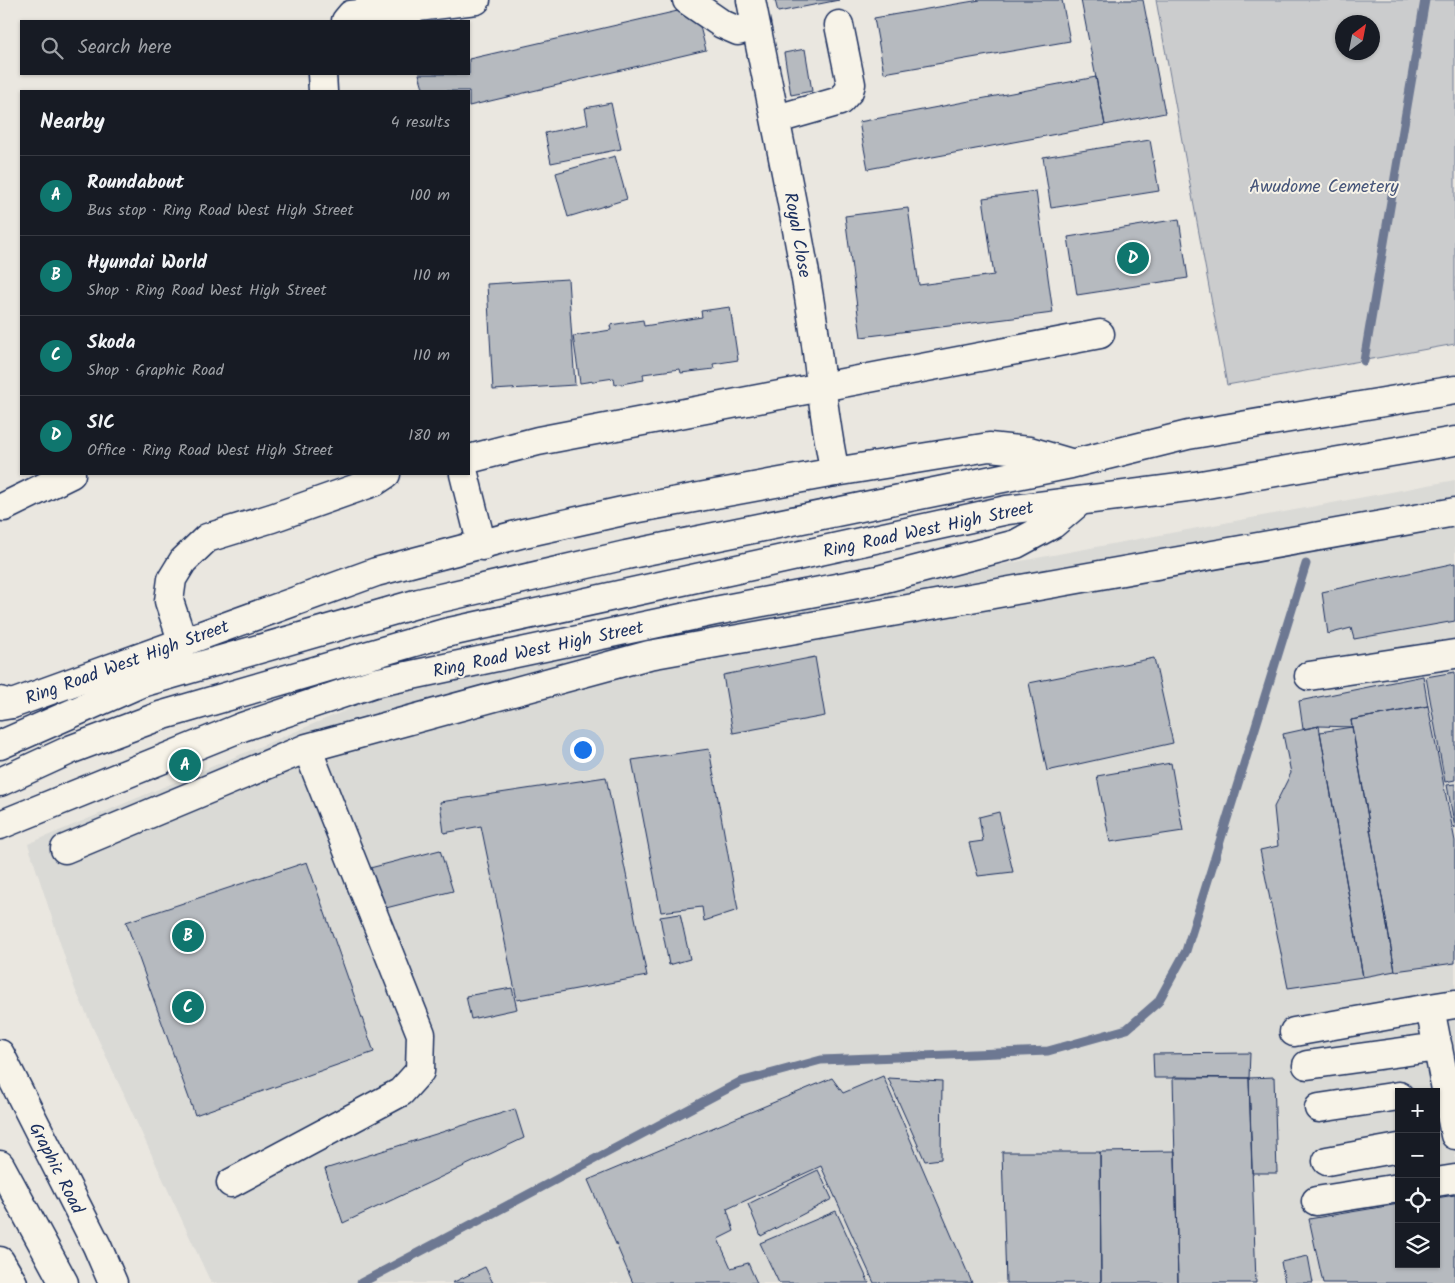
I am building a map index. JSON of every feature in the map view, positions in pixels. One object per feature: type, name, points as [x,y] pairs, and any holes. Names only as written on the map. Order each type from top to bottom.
[{"type":"main road","points":[[347,20],[351,15],[476,0]]},
{"type":"main road","points":[[687,0],[722,24],[738,30],[753,13]]},
{"type":"main road","name":"Royal Close","points":[[753,13],[777,120],[812,312],[826,434],[834,472]]},
{"type":"main road","points":[[777,120],[840,101],[849,91],[851,84],[839,26]]},
{"type":"main road","points":[[322,75],[323,90]]},
{"type":"main road","points":[[470,459],[538,441],[1100,334]]},
{"type":"main road","name":"Ring Road West High Street","points":[[0,745],[141,683],[419,603],[626,555],[1071,464],[1188,435],[1455,390]]},
{"type":"main road","name":"Ring Road West High Street","points":[[0,782],[72,749],[160,716],[435,636],[1006,510],[1241,478],[1455,441]]},
{"type":"main road","name":"Ring Road West High Street","points":[[4,704],[376,572],[482,546],[524,533],[623,511],[834,472],[989,447],[1029,451],[1071,464]]},
{"type":"main road","points":[[4,506],[69,475]]},
{"type":"main road","points":[[182,640],[169,601],[172,579],[183,561],[207,538],[272,518],[374,482],[384,475]]},
{"type":"main road","points":[[464,475],[482,546]]},
{"type":"main road","name":"Ring Road West High Street","points":[[0,825],[242,727],[374,683],[715,611],[878,580],[1016,544],[1053,524],[1080,501]]},
{"type":"main road","points":[[64,849],[307,748],[649,656],[1455,512]]},
{"type":"main road","points":[[563,644],[576,676]]},
{"type":"main road","points":[[1309,676],[1455,654]]},
{"type":"main road","points":[[231,1183],[401,1092],[420,1071],[421,1034],[307,748]]},
{"type":"main road","points":[[1294,1032],[1443,1006],[1438,1047],[1455,1137],[1440,1141]]},
{"type":"main road","points":[[1307,1065],[1438,1047]]},
{"type":"main road","name":"Graphic Road","points":[[0,1054],[97,1246],[113,1283]]},
{"type":"main road","points":[[1319,1108],[1395,1097]]},
{"type":"main road","points":[[1327,1161],[1395,1149]]},
{"type":"main road","points":[[0,1165],[64,1283]]},
{"type":"main road","points":[[1440,1181],[1455,1179]]},
{"type":"main road","points":[[1316,1201],[1395,1189]]},
{"type":"main road","points":[[0,1261],[13,1283]]},
{"type":"shaded area","points":[[1455,480],[1455,1283],[211,1283],[75,989],[28,844],[375,698],[716,618]]},
{"type":"green space","name":"Awudome Cemetery","points":[[1156,0],[1455,0],[1455,344],[1227,385]]},
{"type":"building","points":[[775,0],[839,0],[778,12]]},
{"type":"building","points":[[980,0],[1062,0],[1070,41],[884,73],[874,18]]},
{"type":"building","points":[[1081,0],[1143,0],[1165,113],[1105,125]]},
{"type":"building","points":[[695,7],[706,50],[470,106],[470,90],[424,90],[419,75],[470,75],[470,59]]},
{"type":"building","points":[[805,49],[812,91],[791,95],[784,53]]},
{"type":"building","points":[[1096,77],[1105,125],[868,169],[859,122]]},
{"type":"building","points":[[611,103],[621,149],[551,163],[545,133],[588,124],[585,108]]},
{"type":"building","points":[[1150,140],[1159,191],[1051,208],[1043,157]]},
{"type":"building","points":[[615,156],[627,199],[568,217],[556,173]]},
{"type":"building","points":[[1036,191],[1053,313],[861,337],[845,216],[908,208],[919,285],[994,275],[983,198]]},
{"type":"building","points":[[1179,219],[1188,278],[1077,295],[1068,237]]},
{"type":"building","points":[[568,279],[575,385],[493,390],[487,284]]},
{"type":"building","points":[[730,307],[738,360],[713,364],[714,369],[681,373],[680,369],[643,374],[644,380],[615,385],[614,378],[580,383],[573,336],[611,330],[610,325],[643,320],[644,326],[702,317],[701,311]]},
{"type":"building","points":[[1455,563],[1455,621],[1354,639],[1351,628],[1328,634],[1322,592]]},
{"type":"building","points":[[815,657],[825,716],[733,733],[723,675]]},
{"type":"building","points":[[1154,658],[1173,743],[1047,771],[1029,683]]},
{"type":"building","points":[[1455,672],[1455,780],[1445,782],[1426,677]]},
{"type":"building","points":[[1423,676],[1428,706],[1351,720],[1352,727],[1319,726],[1303,729],[1299,701]]},
{"type":"building","points":[[1428,706],[1455,841],[1455,963],[1395,971],[1351,720]]},
{"type":"building","points":[[1319,726],[1363,977],[1288,988],[1260,850],[1278,846],[1274,807],[1291,773],[1283,734]]},
{"type":"building","points":[[1352,727],[1395,971],[1363,977],[1320,732]]},
{"type":"building","points":[[709,749],[738,910],[704,921],[702,907],[661,912],[632,760]]},
{"type":"building","points":[[1171,763],[1183,831],[1110,842],[1097,776]]},
{"type":"building","points":[[606,777],[647,976],[517,1000],[481,826],[444,833],[440,802]]},
{"type":"building","points":[[1455,784],[1455,828],[1447,785]]},
{"type":"building","points":[[999,812],[1013,872],[978,876],[969,843],[983,841],[979,817]]},
{"type":"building","points":[[440,850],[453,891],[382,909],[370,868]]},
{"type":"building","points":[[307,862],[374,1052],[195,1115],[126,922]]},
{"type":"building","points":[[680,914],[690,959],[669,965],[660,917]]},
{"type":"building","points":[[512,988],[517,1009],[471,1019],[466,996]]},
{"type":"building","points":[[1250,1053],[1249,1078],[1154,1078],[1153,1054]]},
{"type":"building","points":[[883,1076],[972,1283],[874,1283],[821,1166],[727,1209],[734,1231],[718,1239],[731,1268],[748,1263],[757,1283],[633,1283],[588,1180],[832,1078],[843,1093]]},
{"type":"building","points":[[1173,1077],[1249,1078],[1256,1283],[1178,1283]]},
{"type":"building","points":[[1274,1077],[1277,1173],[1252,1173],[1249,1078]]},
{"type":"building","points":[[888,1078],[942,1081],[941,1159],[925,1161]]},
{"type":"building","points":[[515,1109],[524,1138],[343,1223],[325,1169]]},
{"type":"building","points":[[1175,1151],[1178,1283],[1101,1283],[1100,1152]]},
{"type":"building","points":[[1002,1152],[1100,1152],[1101,1283],[1006,1283]]},
{"type":"building","points":[[818,1170],[832,1199],[761,1236],[748,1204]]},
{"type":"building","points":[[1455,1195],[1455,1283],[1323,1283],[1309,1219],[1395,1205],[1395,1268],[1440,1268],[1440,1197]]},
{"type":"building","points":[[836,1211],[869,1283],[779,1283],[760,1243]]},
{"type":"building","points":[[1308,1256],[1313,1283],[1285,1283],[1281,1262]]},
{"type":"building","points":[[485,1267],[493,1283],[452,1283]]},
{"type":"waterway","points":[[1364,361],[1425,0]]},
{"type":"waterway","points":[[361,1283],[740,1082],[821,1060],[1048,1051],[1127,1029],[1158,1002],[1186,951],[1306,564]]},
{"type":"place","name":"SIC","points":[[1133,258]]},
{"type":"place","name":"Roundabout","points":[[185,765]]},
{"type":"place","name":"Hyundai World","points":[[188,936]]},
{"type":"place","name":"Skoda","points":[[188,1007]]}]
